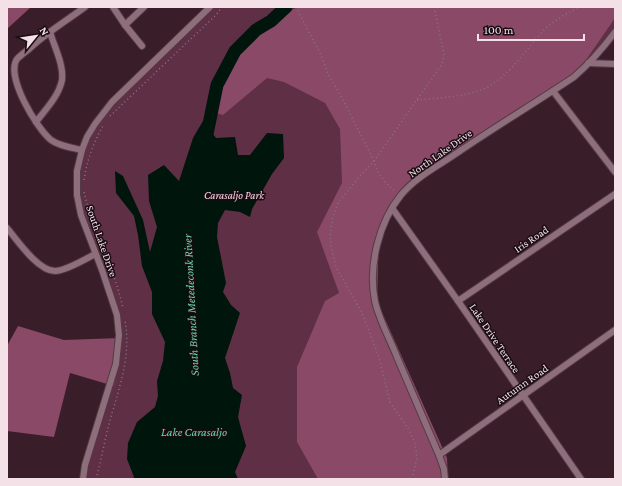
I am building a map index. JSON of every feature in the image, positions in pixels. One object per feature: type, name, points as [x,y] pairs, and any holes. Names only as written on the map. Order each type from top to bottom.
[{"type":"street","points":[[82,150],[62,145],[51,140],[41,130],[29,112],[17,83],[14,71],[17,59],[38,40],[85,7]]},
{"type":"street","points":[[113,7],[142,46]]},
{"type":"street","points":[[125,25],[144,7]]},
{"type":"street","name":"South Lake Drive","points":[[82,479],[116,364],[119,335],[117,315],[81,215],[77,195],[78,171],[82,150],[87,137],[95,124],[112,102],[210,7]]},
{"type":"street","points":[[36,122],[56,95],[62,79],[61,67],[50,32]]},
{"type":"street","name":"North Lake Drive","points":[[445,479],[444,469],[439,455],[391,343],[376,301],[374,287],[375,258],[386,218],[401,196],[413,184],[428,172],[574,77],[615,32]]},
{"type":"street","points":[[588,63],[615,64]]},
{"type":"street","points":[[553,91],[615,172]]},
{"type":"street","name":"Iris Road","points":[[458,301],[615,194]]},
{"type":"street","name":"Lake Drive Terrace","points":[[392,208],[581,479]]},
{"type":"street","points":[[7,228],[37,263],[47,269],[56,271],[95,254]]},
{"type":"street","name":"Autumn Road","points":[[439,455],[615,330]]},
{"type":"path","points":[[108,119],[216,15],[222,7]]},
{"type":"path","points":[[296,7],[322,57],[328,74],[341,96],[374,161],[378,172],[385,182],[401,196]]},
{"type":"path","points":[[412,479],[417,458],[415,443],[409,430],[390,402],[380,361],[361,311],[336,267],[332,252],[330,234],[333,216],[338,203],[374,161],[442,64],[444,54],[434,7]]},
{"type":"path","points":[[417,100],[446,97],[482,89],[493,83],[509,70],[544,30],[558,19],[579,7]]},
{"type":"path","points":[[84,184],[88,159],[104,124]]},
{"type":"path","points":[[84,190],[87,208],[94,230],[113,275],[123,311]]},
{"type":"path","points":[[96,479],[126,363],[127,348],[124,318]]},
{"type":"green space","name":"Carasaljo Park","points":[[210,7],[615,7],[615,32],[583,69],[413,183],[392,208],[375,258],[376,301],[445,479],[82,479],[116,364],[117,315],[77,195],[82,150],[112,102]]},
{"type":"shaded area","points":[[7,7],[31,7],[7,29]]},
{"type":"shaded area","points":[[298,7],[615,7],[615,18],[575,76],[400,193],[379,236],[377,301],[447,458],[448,479],[318,479],[297,442],[297,367],[325,301],[339,293],[317,232],[342,183],[340,129],[325,103],[284,82],[267,78],[223,115],[211,112],[213,97],[242,35]]},
{"type":"shaded area","points":[[18,326],[64,340],[120,338],[114,386],[70,373],[54,437],[7,431],[7,346]]},
{"type":"water","name":"Lake Carasaljo","points":[[203,121],[216,138],[235,137],[238,155],[250,155],[267,133],[283,134],[284,158],[272,174],[252,209],[250,217],[240,212],[225,210],[218,223],[217,237],[226,283],[223,292],[231,305],[240,313],[225,358],[233,388],[242,395],[238,417],[246,446],[235,472],[238,479],[133,479],[134,477],[127,459],[128,443],[137,422],[155,407],[158,396],[157,381],[163,361],[165,342],[152,314],[152,292],[142,266],[134,216],[116,193],[115,171],[123,176],[143,220],[150,252],[157,227],[149,201],[148,175],[164,165],[179,181],[193,138]]},
{"type":"waterway","name":"South Branch Metedeconk River","points":[[205,144],[217,85],[235,51],[256,30],[271,21],[286,7]]}]
